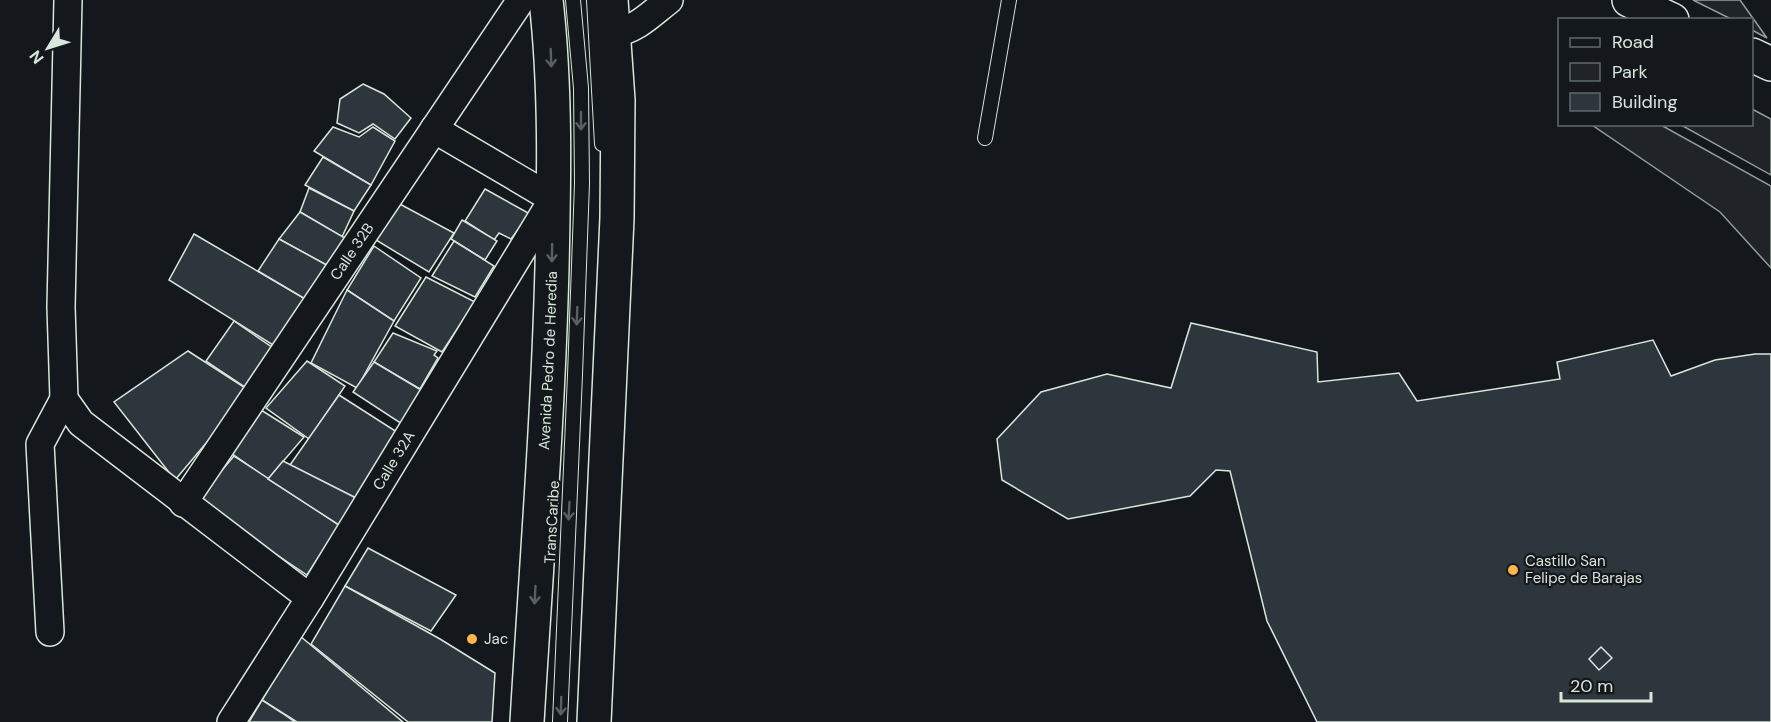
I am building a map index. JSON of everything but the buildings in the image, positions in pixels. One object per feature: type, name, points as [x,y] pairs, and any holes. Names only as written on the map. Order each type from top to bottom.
[{"type":"main road","name":"Avenida Pedro de Heredia","points":[[527,722],[550,344],[554,129],[546,0]]},
{"type":"main road","points":[[594,722],[617,218],[618,100],[611,0]]},
{"type":"main road","points":[[1629,0],[1668,18]]},
{"type":"main road","points":[[1753,55],[1771,64]]},
{"type":"street","points":[[50,632],[40,444],[64,399],[61,307],[69,0]]},
{"type":"street","name":"Calle 32B","points":[[183,503],[521,0]]},
{"type":"street","points":[[614,33],[626,32],[635,27],[669,0]]},
{"type":"street","points":[[434,129],[553,199]]},
{"type":"street","name":"Calle 32A","points":[[231,722],[310,598],[553,199]]},
{"type":"street","points":[[64,399],[81,423],[310,598]]},
{"type":"lane","name":"TransCaribe","points":[[560,722],[582,183],[581,88],[573,0]]},
{"type":"lane","points":[[594,0],[602,153]]},
{"type":"lane","points":[[985,138],[1009,0]]},
{"type":"green space","points":[[1693,0],[1740,0],[1753,18],[1729,18]]},
{"type":"green space","points":[[1753,18],[1767,38],[1753,31]]},
{"type":"green space","points":[[1753,110],[1771,119],[1771,175],[1683,126],[1753,126]]},
{"type":"green space","points":[[1593,126],[1663,126],[1771,186],[1771,268],[1720,212]]},
{"type":"place","name":"Castillo San Felipe de Barajas","points":[[1513,570]]},
{"type":"place","name":"Jac","points":[[472,639]]}]
